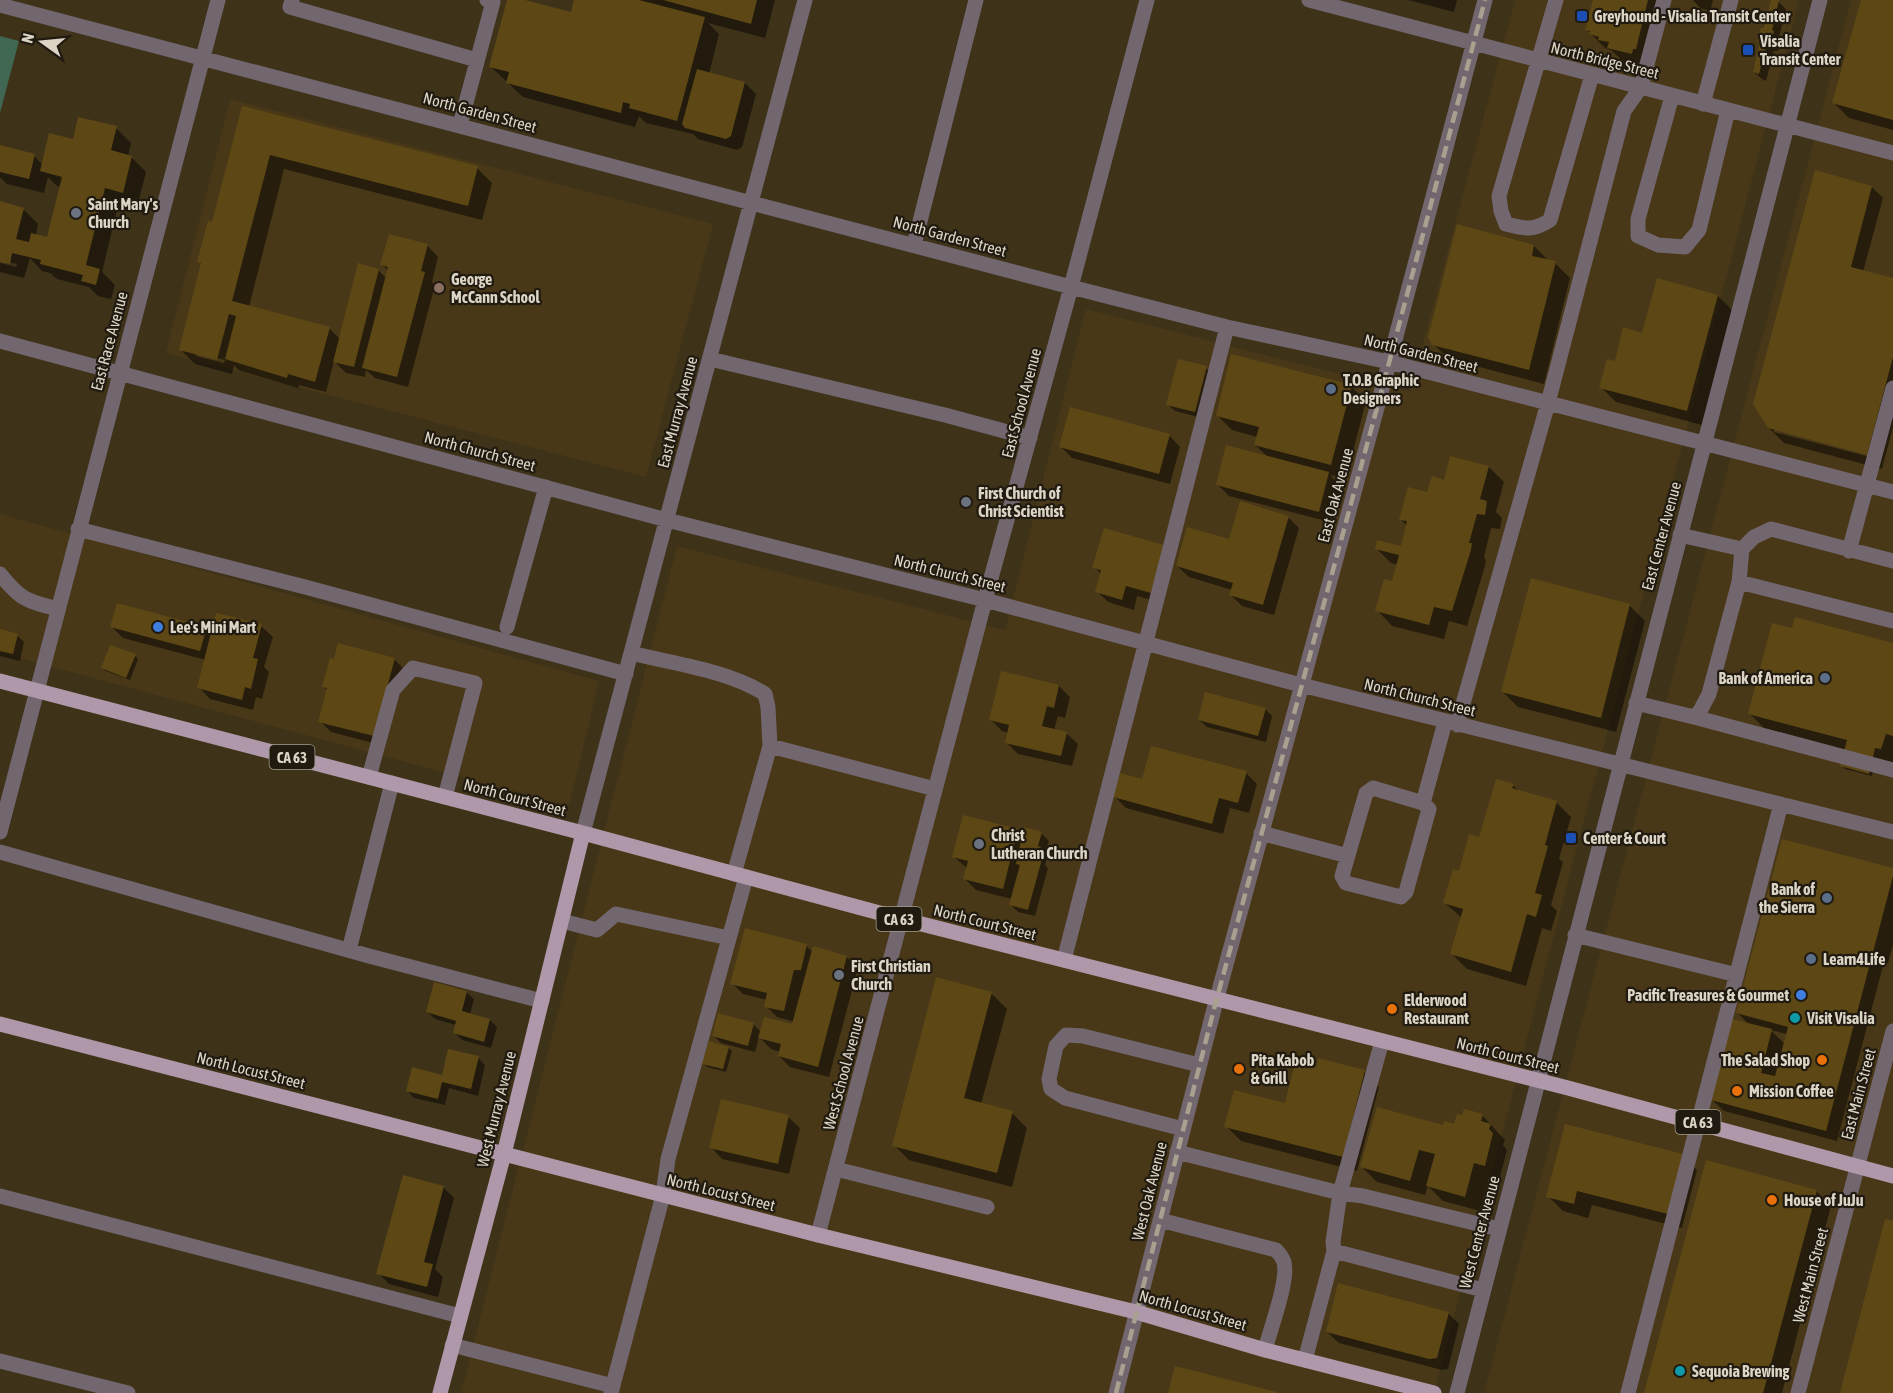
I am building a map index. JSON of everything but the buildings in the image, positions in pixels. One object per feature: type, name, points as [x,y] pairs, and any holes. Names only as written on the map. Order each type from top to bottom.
[{"type":"main road","name":"North Court Street","points":[[0,681],[902,919],[1699,1122],[1857,1166]]},
{"type":"main road","name":"West Murray Avenue","points":[[440,1393],[504,1154],[583,833]]},
{"type":"main road","name":"North Locust Street","points":[[0,1024],[818,1235],[1136,1312],[1265,1350],[1434,1393]]},
{"type":"main road","name":"CA 63","points":[[1857,1166],[1893,1176]]},
{"type":"street","name":"East Race Avenue","points":[[0,832],[218,0]]},
{"type":"street","points":[[292,0],[290,7],[477,60]]},
{"type":"street","points":[[460,125],[493,2],[487,0]]},
{"type":"street","name":"East Murray Avenue","points":[[583,833],[805,0]]},
{"type":"street","points":[[914,245],[976,0]]},
{"type":"street","name":"East School Avenue","points":[[902,919],[985,600],[1147,0]]},
{"type":"street","name":"North Bridge Street","points":[[1309,0],[1893,153]]},
{"type":"street","name":"East Oak Avenue","points":[[1216,998],[1485,0]]},
{"type":"street","points":[[1556,0],[1499,195],[1501,211],[1506,224],[1526,229],[1539,228],[1550,220],[1592,75]]},
{"type":"street","points":[[1423,803],[1451,723],[1548,403],[1624,111],[1641,87],[1664,0]]},
{"type":"street","points":[[1703,104],[1731,0]]},
{"type":"street","name":"East Center Avenue","points":[[1538,1081],[1820,0]]},
{"type":"street","name":"North Garden Street","points":[[0,6],[1071,287],[1227,327],[1389,362],[1893,492]]},
{"type":"street","points":[[1672,96],[1638,219],[1638,236],[1658,245],[1685,247],[1699,230],[1728,110]]},
{"type":"street","points":[[1064,960],[1227,327]]},
{"type":"street","name":"North Church Street","points":[[0,341],[667,520],[985,600],[1301,685],[1893,832]]},
{"type":"street","points":[[710,359],[945,415],[1030,438]]},
{"type":"street","points":[[1849,551],[1893,388]]},
{"type":"street","points":[[507,627],[546,487]]},
{"type":"street","points":[[78,529],[309,588],[626,674]]},
{"type":"street","points":[[1694,717],[1701,711],[1709,694],[1739,582],[1742,549],[1754,537],[1771,529],[1893,561]]},
{"type":"street","points":[[1680,535],[1742,549]]},
{"type":"street","points":[[0,574],[27,601],[58,609]]},
{"type":"street","points":[[1739,582],[1893,621]]},
{"type":"street","points":[[452,1346],[612,1389],[663,1195],[668,1159],[729,938],[740,876],[770,746],[768,707],[765,694],[751,685],[631,653]]},
{"type":"street","points":[[369,777],[393,690],[413,668],[475,683],[445,797]]},
{"type":"street","points":[[1636,703],[1893,770]]},
{"type":"street","points":[[770,746],[936,789]]},
{"type":"street","points":[[349,950],[392,783]]},
{"type":"street","points":[[1373,788],[1423,803],[1429,809],[1406,892],[1401,897],[1346,883],[1342,876],[1366,793],[1373,788]]},
{"type":"street","points":[[1628,1393],[1781,804]]},
{"type":"street","points":[[1261,832],[1348,856]]},
{"type":"street","points":[[0,852],[349,950],[542,1001]]},
{"type":"street","points":[[562,921],[597,930],[616,914],[729,938]]},
{"type":"street","name":"West School Avenue","points":[[818,1235],[902,919]]},
{"type":"street","points":[[1575,935],[1737,975]]},
{"type":"street","name":"West Oak Avenue","points":[[1116,1393],[1216,998]]},
{"type":"street","name":"East Main Street","points":[[1857,1166],[1893,1031]]},
{"type":"street","points":[[1183,1129],[1065,1098],[1051,1089],[1048,1079],[1056,1046],[1066,1035],[1083,1036],[1199,1065]]},
{"type":"street","points":[[1305,1360],[1334,1251],[1333,1242],[1340,1193],[1382,1041]]},
{"type":"street","name":"West Center Avenue","points":[[1457,1393],[1538,1081]]},
{"type":"street","points":[[1177,1152],[1340,1193],[1363,1196],[1499,1229]]},
{"type":"street","name":"West Main Street","points":[[1798,1393],[1857,1166]]},
{"type":"street","points":[[836,1168],[987,1207]]},
{"type":"street","points":[[0,1196],[460,1316]]},
{"type":"street","points":[[1160,1220],[1276,1250],[1281,1256],[1285,1276],[1265,1350]]},
{"type":"street","points":[[1334,1251],[1483,1290]]},
{"type":"street","points":[[0,1361],[128,1393]]},
{"type":"shaded area","points":[[1515,0],[1799,0],[1434,1393],[461,1393],[677,546],[1005,630],[1086,309],[1410,392]]},
{"type":"shaded area","points":[[1851,0],[1893,0],[1893,1393],[1484,1393]]},
{"type":"shaded area","name":"George McCann School","points":[[230,99],[713,224],[646,477],[166,353]]},
{"type":"shaded area","points":[[0,514],[599,681],[569,806],[0,653]]},
{"type":"green space","points":[[0,36],[19,41],[0,113]]},
{"type":"railway","points":[[1116,1393],[1214,1009],[1485,0]]},
{"type":"place","name":"Greyhound - Visalia Transit Center","points":[[1582,16]]},
{"type":"place","name":"Visalia Transit Center","points":[[1748,50]]},
{"type":"place","name":"Saint Mary's Church","points":[[76,213]]},
{"type":"place","name":"George McCann School","points":[[439,288]]},
{"type":"place","name":"T.O.B Graphic Designers","points":[[1331,389]]},
{"type":"place","name":"First Church of Christ Scientist","points":[[966,502]]},
{"type":"place","name":"Lee's Mini Mart","points":[[158,627]]},
{"type":"place","name":"Bank of America","points":[[1825,678]]},
{"type":"place","name":"Center & Court","points":[[1571,838]]},
{"type":"place","name":"Christ Lutheran Church","points":[[979,844]]},
{"type":"place","name":"Bank of the Sierra","points":[[1827,898]]},
{"type":"place","name":"Learn4Life","points":[[1811,959]]},
{"type":"place","name":"First Christian Church","points":[[839,975]]},
{"type":"place","name":"Pacific Treasures & Gourmet","points":[[1801,995]]},
{"type":"place","name":"Elderwood Restaurant","points":[[1392,1009]]},
{"type":"place","name":"Visit Visalia","points":[[1795,1018]]},
{"type":"place","name":"The Salad Shop","points":[[1822,1060]]},
{"type":"place","name":"Pita Kabob & Grill","points":[[1239,1069]]},
{"type":"place","name":"Mission Coffee","points":[[1737,1091]]},
{"type":"place","name":"House of JuJu","points":[[1772,1200]]},
{"type":"place","name":"Sequoia Brewing","points":[[1680,1371]]}]
